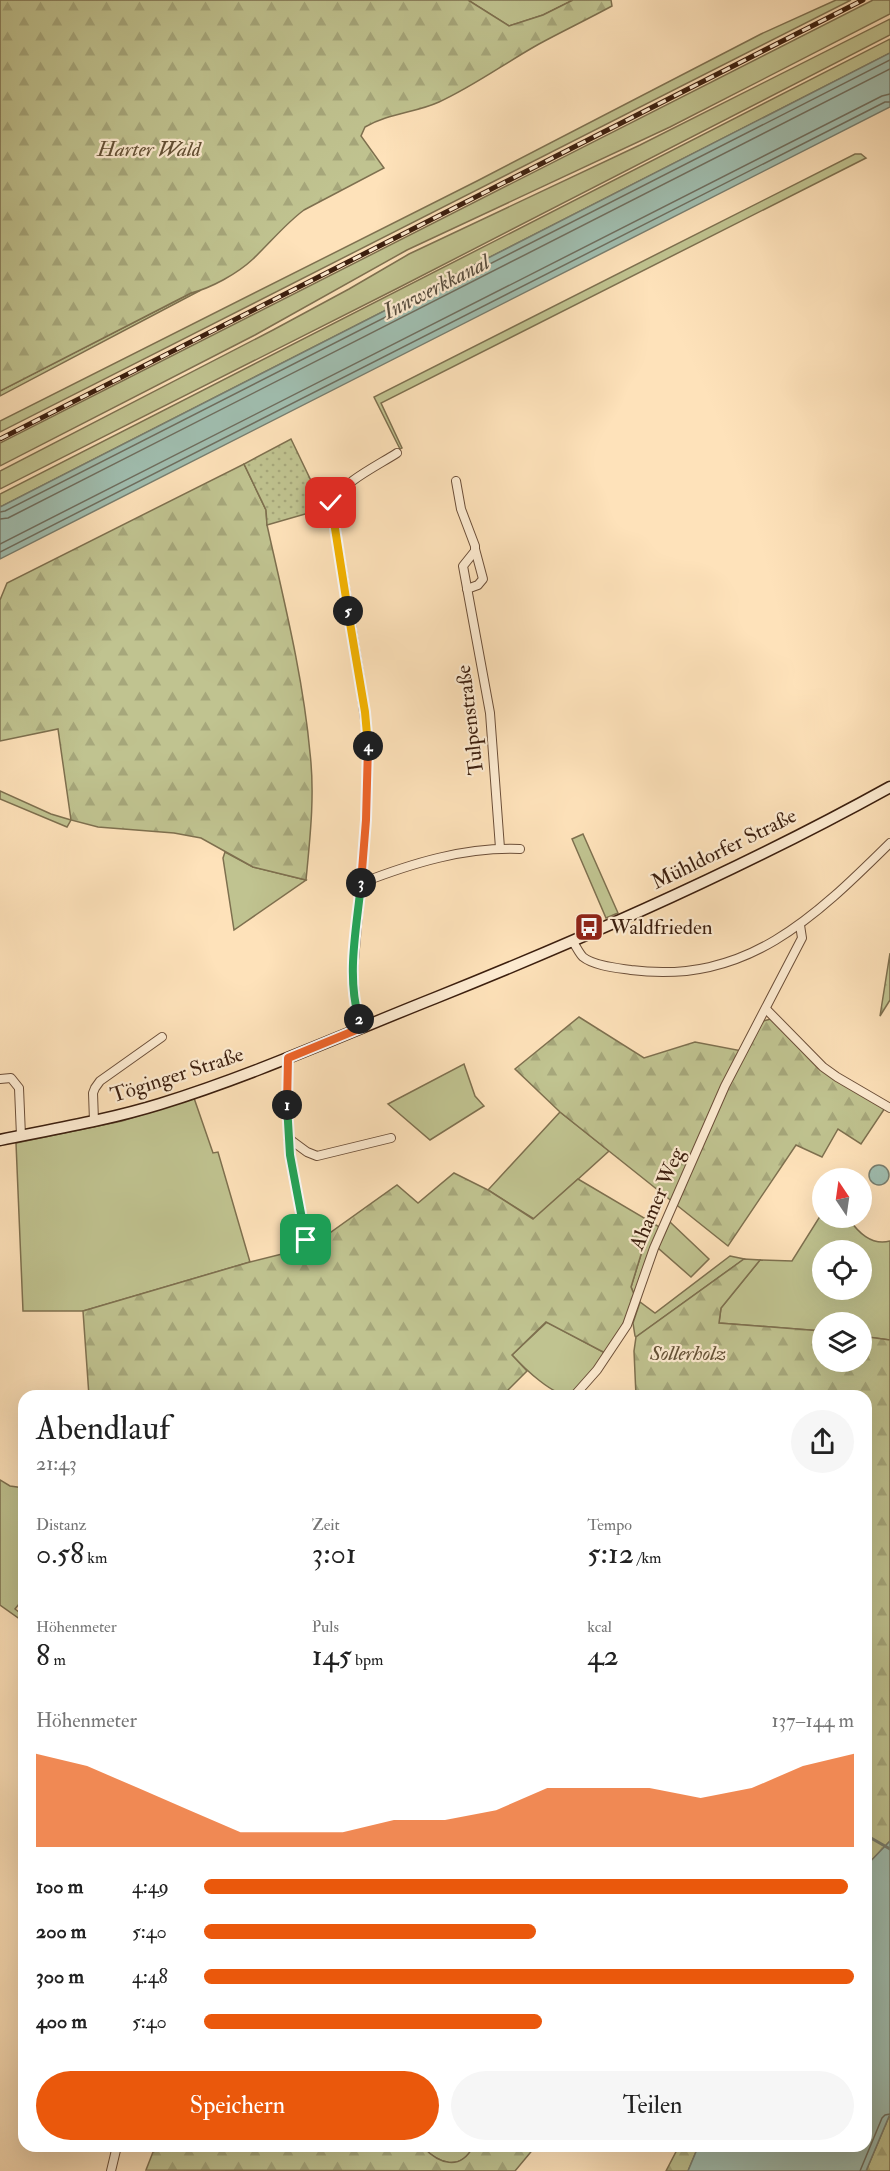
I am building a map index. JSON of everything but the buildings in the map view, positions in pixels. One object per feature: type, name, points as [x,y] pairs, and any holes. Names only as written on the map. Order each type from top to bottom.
[{"type":"street","points":[[361,1028],[355,999],[353,972],[366,820],[367,730],[331,503],[345,487],[397,453]]},
{"type":"street","points":[[456,481],[461,508],[476,549],[483,579],[478,585],[467,588]]},
{"type":"street","name":"Tulpenstraße","points":[[476,549],[463,566],[490,713],[500,848]]},
{"type":"street","name":"Mühldorfer Straße","points":[[271,1064],[573,942],[780,845],[890,787]]},
{"type":"street","points":[[573,942],[583,956],[589,960],[625,969],[678,973],[735,960],[756,952],[800,925],[890,843]]},
{"type":"street","points":[[361,883],[422,861],[460,852],[500,848],[520,849]]},
{"type":"street","name":"Ahamer Weg","points":[[579,1390],[597,1370],[627,1325],[654,1248],[725,1086],[802,938],[800,925]]},
{"type":"street","points":[[766,1009],[823,1067],[890,1108]]},
{"type":"street","name":"Töginger Straße","points":[[94,1121],[95,1088],[100,1081],[162,1037]]},
{"type":"street","points":[[288,1058],[288,1138],[292,1174],[306,1240]]},
{"type":"street","name":"Töginger Straße","points":[[0,1140],[94,1121],[172,1100],[271,1064]]},
{"type":"street","points":[[0,1079],[11,1078],[19,1088],[21,1136]]},
{"type":"street","points":[[288,1138],[317,1156],[391,1138]]},
{"type":"street","points":[[111,2171],[116,2152]]},
{"type":"green space","name":"Harter Wald","points":[[0,0],[468,0],[509,26],[543,15],[573,0],[611,0],[612,6],[539,44],[452,96],[430,106],[383,119],[365,127],[361,136],[384,168],[304,210],[253,259],[223,280],[191,293],[0,391]]},
{"type":"green space","points":[[468,0],[573,0],[543,15],[509,26]]},
{"type":"green space","points":[[836,0],[851,0],[0,432],[0,421],[477,181],[761,34]]},
{"type":"green space","points":[[873,0],[890,0],[890,14],[670,127],[407,250],[255,335],[0,466],[0,443]]},
{"type":"green space","points":[[890,19],[890,35],[398,288],[0,489],[0,471],[273,330],[409,254],[640,145]]},
{"type":"green space","points":[[890,39],[890,53],[0,507],[0,494]]},
{"type":"green space","points":[[855,154],[861,154],[866,158],[381,403],[402,448],[400,449],[374,397]]},
{"type":"green space","points":[[201,290],[0,396],[0,391],[191,293]]},
{"type":"green space","points":[[291,439],[316,491],[324,499],[326,508],[267,525],[266,510],[244,464]]},
{"type":"green space","points":[[244,464],[266,510],[267,525],[303,696],[312,785],[306,880],[253,867],[201,838],[174,833],[98,827],[71,820],[58,729],[0,741],[0,600],[7,583]]},
{"type":"green space","points":[[0,791],[51,814],[71,820],[67,827],[0,799]]},
{"type":"green space","points":[[583,834],[618,913],[606,918],[572,839]]},
{"type":"green space","points":[[225,852],[253,867],[306,880],[234,930],[223,858]]},
{"type":"green space","points":[[890,953],[890,1000],[880,1016]]},
{"type":"green space","points":[[579,1017],[644,1058],[695,1042],[747,1052],[763,1021],[771,1019],[818,1068],[885,1108],[861,1144],[838,1129],[822,1157],[796,1145],[728,1246],[560,1112],[515,1069]]},
{"type":"green space","points":[[464,1064],[475,1096],[484,1106],[430,1140],[388,1104]]},
{"type":"green space","points":[[194,1098],[213,1153],[218,1152],[250,1262],[83,1311],[23,1311],[16,1143],[122,1121]]},
{"type":"green space","points":[[560,1112],[609,1151],[534,1219],[488,1190]]},
{"type":"green space","points":[[454,1173],[488,1190],[533,1219],[578,1179],[651,1222],[631,1287],[636,1299],[607,1354],[546,1322],[512,1355],[527,1371],[508,1390],[89,1390],[83,1311],[250,1262],[310,1247],[397,1185],[418,1203]]},
{"type":"green space","points":[[651,1222],[661,1228],[636,1299],[631,1287]]},
{"type":"green space","points":[[670,1222],[709,1259],[691,1277],[658,1248]]},
{"type":"green space","points":[[813,1228],[856,1228],[871,1240],[812,1240],[812,1300],[872,1300],[872,1240],[890,1241],[890,1340],[872,1338],[872,1312],[812,1312],[812,1330],[719,1323],[721,1308],[760,1260],[792,1261]]},
{"type":"green space","points":[[730,1256],[744,1259],[635,1336],[633,1323],[640,1302],[655,1313]]},
{"type":"green space","name":"Sollerholz","points":[[744,1259],[760,1260],[721,1308],[719,1323],[812,1330],[812,1372],[872,1372],[872,1338],[890,1340],[890,1841],[872,1860],[872,1390],[636,1390],[634,1351],[636,1337]]},
{"type":"green space","points":[[547,1322],[607,1354],[576,1390],[553,1390],[512,1355]]},
{"type":"green space","points":[[0,1480],[10,1486],[18,1487],[18,1605],[15,1609],[18,1611],[18,1618],[0,1605]]},
{"type":"green space","points":[[890,2114],[890,2171],[866,2171]]},
{"type":"green space","points":[[153,2152],[428,2152],[442,2161],[456,2162],[462,2160],[470,2152],[531,2152],[515,2171],[146,2170]]},
{"type":"green space","points":[[470,2152],[462,2160],[456,2162],[442,2161],[429,2153]]},
{"type":"green space","points":[[676,2152],[696,2152],[688,2171],[666,2171]]},
{"type":"water","name":"Innwerkkanal","points":[[890,53],[890,107],[0,559],[0,507]]},
{"type":"water","points":[[879,1165],[888,1171],[886,1182],[879,1185],[872,1182],[872,1168]]},
{"type":"water","points":[[890,1841],[890,2114],[866,2171],[688,2171],[696,2152],[872,2152],[872,1860]]},
{"type":"waterway","points":[[872,1839],[890,1849]]},
{"type":"railway","points":[[0,439],[863,0]]},
{"type":"place","name":"Waldfrieden","points":[[589,927]]},
{"type":"route","points":[[306,1240],[290,1155],[287,1107],[288,1058],[361,1028],[355,999],[353,972],[366,820],[368,743],[331,503]]}]
